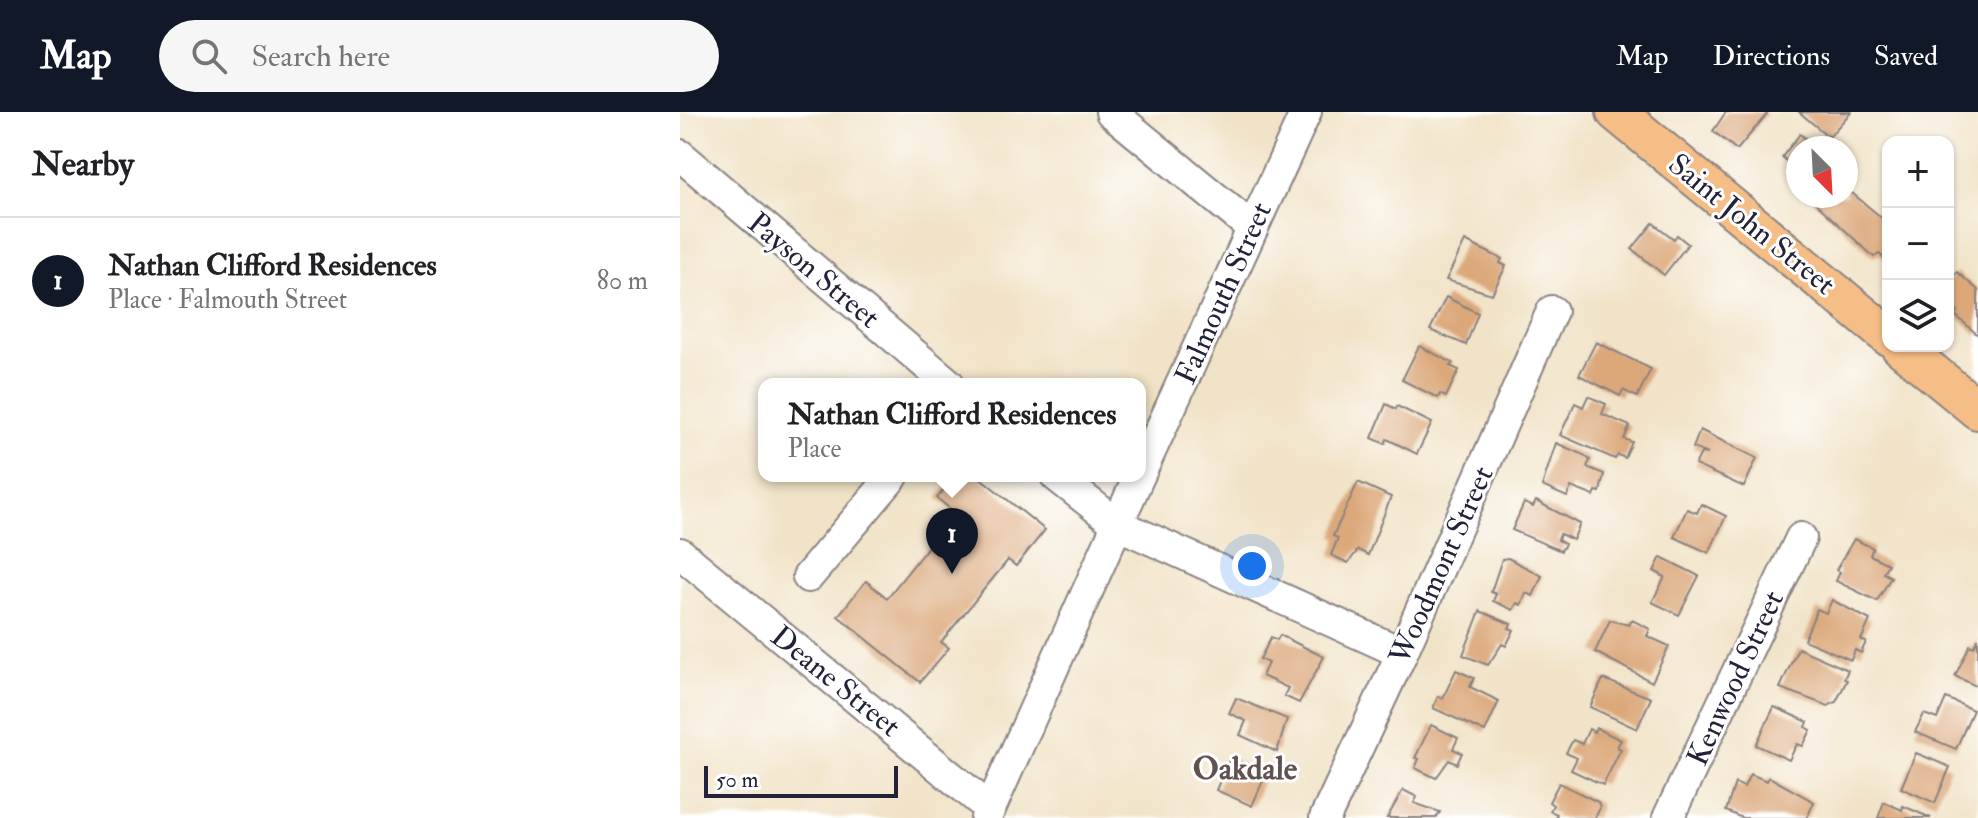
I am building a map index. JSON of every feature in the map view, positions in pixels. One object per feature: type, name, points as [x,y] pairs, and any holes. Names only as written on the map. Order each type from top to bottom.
[{"type":"main road","name":"Saint John Street","points":[[1616,112],[1882,331]]},
{"type":"main road","points":[[1907,352],[1978,410]]},
{"type":"street","points":[[1111,112],[1252,228]]},
{"type":"street","name":"Falmouth Street","points":[[1146,462],[1306,112]]},
{"type":"street","name":"Payson Street","points":[[680,155],[942,378]]},
{"type":"street","name":"Woodmont Street","points":[[1325,818],[1402,653],[1552,311]]},
{"type":"street","points":[[808,577],[888,482]]},
{"type":"street","points":[[1064,482],[1117,524],[1402,653]]},
{"type":"street","name":"Falmouth Street","points":[[988,814],[1137,482]]},
{"type":"street","name":"Kenwood Street","points":[[1668,818],[1801,538]]},
{"type":"street","name":"Deane Street","points":[[680,553],[988,814]]},
{"type":"building","points":[[1726,112],[1767,114],[1737,150],[1713,131]]},
{"type":"building","points":[[1799,112],[1851,112],[1828,136]]},
{"type":"building","points":[[1858,198],[1882,218],[1882,256],[1879,254],[1874,257],[1821,208],[1858,208]]},
{"type":"building","points":[[1653,223],[1674,239],[1677,235],[1688,244],[1664,275],[1632,249]]},
{"type":"building","points":[[1465,241],[1502,259],[1500,263],[1506,266],[1492,294],[1446,280]]},
{"type":"building","points":[[1957,272],[1978,290],[1978,335],[1955,315],[1958,311],[1954,308],[1954,276]]},
{"type":"building","points":[[1446,297],[1478,313],[1466,345],[1430,330]]},
{"type":"building","points":[[1596,342],[1651,369],[1637,397],[1623,390],[1620,396],[1579,375]]},
{"type":"building","points":[[1419,346],[1453,363],[1450,366],[1459,370],[1446,397],[1440,394],[1438,398],[1402,380]]},
{"type":"building","points":[[1588,396],[1606,404],[1602,414],[1630,426],[1624,439],[1632,442],[1625,458],[1618,455],[1615,459],[1560,435],[1575,403],[1583,407]]},
{"type":"building","points":[[1386,404],[1432,423],[1417,454],[1387,439],[1385,444],[1372,438]]},
{"type":"building","points":[[1700,430],[1757,458],[1744,487],[1695,465],[1701,453],[1708,454],[1693,448]]},
{"type":"building","points":[[1556,443],[1584,455],[1590,460],[1587,467],[1604,474],[1600,492],[1596,491],[1594,496],[1571,487],[1567,497],[1542,486]]},
{"type":"building","points":[[950,482],[985,482],[1045,530],[1016,566],[1008,560],[941,642],[949,648],[920,682],[838,616],[866,581],[887,598],[955,513],[937,498]]},
{"type":"building","points":[[1358,482],[1391,497],[1368,555],[1358,550],[1348,563],[1331,555],[1338,538],[1333,536]]},
{"type":"building","points":[[1536,501],[1580,524],[1573,540],[1560,534],[1558,540],[1565,544],[1561,551],[1512,530],[1524,503],[1533,507]]},
{"type":"building","points":[[1701,504],[1726,516],[1709,553],[1674,537],[1687,509],[1697,513]]},
{"type":"building","points":[[1854,539],[1873,548],[1870,555],[1888,564],[1883,573],[1891,577],[1877,601],[1836,581],[1840,572],[1836,570]]},
{"type":"building","points":[[1661,557],[1699,576],[1679,615],[1652,602],[1665,577],[1654,571]]},
{"type":"building","points":[[1508,558],[1542,576],[1533,596],[1526,593],[1521,605],[1517,603],[1513,610],[1493,601],[1496,594],[1491,592],[1502,559]]},
{"type":"building","points":[[1832,600],[1870,620],[1861,640],[1866,642],[1861,653],[1855,650],[1851,660],[1804,640],[1817,609],[1826,613]]},
{"type":"building","points":[[1480,611],[1511,624],[1509,628],[1514,630],[1506,646],[1502,644],[1488,665],[1463,655]]},
{"type":"building","points":[[1610,620],[1629,625],[1632,620],[1650,629],[1647,636],[1669,646],[1652,682],[1595,652]]},
{"type":"building","points":[[1280,635],[1324,657],[1299,703],[1284,696],[1288,688],[1262,676],[1268,663],[1260,659],[1271,637],[1277,640]]},
{"type":"building","points":[[1978,638],[1978,687],[1955,676],[1970,645],[1974,647]]},
{"type":"building","points":[[1798,648],[1848,670],[1844,679],[1847,680],[1836,702],[1828,706],[1780,688]]},
{"type":"building","points":[[1456,670],[1474,678],[1470,687],[1499,701],[1485,732],[1433,708],[1438,696],[1443,698]]},
{"type":"building","points":[[1603,679],[1651,698],[1637,729],[1590,707]]},
{"type":"building","points":[[1236,698],[1287,719],[1277,752],[1240,735],[1246,721],[1229,713]]},
{"type":"building","points":[[1946,698],[1973,710],[1956,749],[1915,732],[1924,714],[1937,719]]},
{"type":"building","points":[[1774,707],[1808,722],[1806,727],[1811,730],[1803,746],[1797,744],[1789,760],[1756,745]]},
{"type":"building","points":[[1431,725],[1458,738],[1453,749],[1462,753],[1457,764],[1449,760],[1436,778],[1415,768],[1419,759],[1415,758]]},
{"type":"building","points":[[1596,728],[1621,740],[1617,747],[1621,749],[1603,785],[1571,770],[1577,758],[1566,753],[1573,740],[1582,744],[1589,729],[1594,732]]},
{"type":"building","points":[[1916,753],[1950,767],[1935,803],[1901,788]]},
{"type":"building","points":[[1230,758],[1266,774],[1252,806],[1216,790]]},
{"type":"building","points":[[1750,774],[1767,781],[1769,777],[1814,802],[1807,818],[1742,818],[1726,811],[1735,783],[1744,787]]},
{"type":"building","points":[[1559,783],[1598,802],[1600,808],[1595,818],[1555,818],[1557,814],[1550,811],[1553,805],[1549,802]]},
{"type":"building","points":[[1403,790],[1417,797],[1414,803],[1440,812],[1436,818],[1387,818]]},
{"type":"building","points":[[1884,802],[1902,810],[1903,806],[1931,818],[1878,818]]},
{"type":"place","name":"Nathan Clifford Residences","points":[[952,574]]},
{"type":"district","name":"Oakdale","points":[[1245,768]]}]
